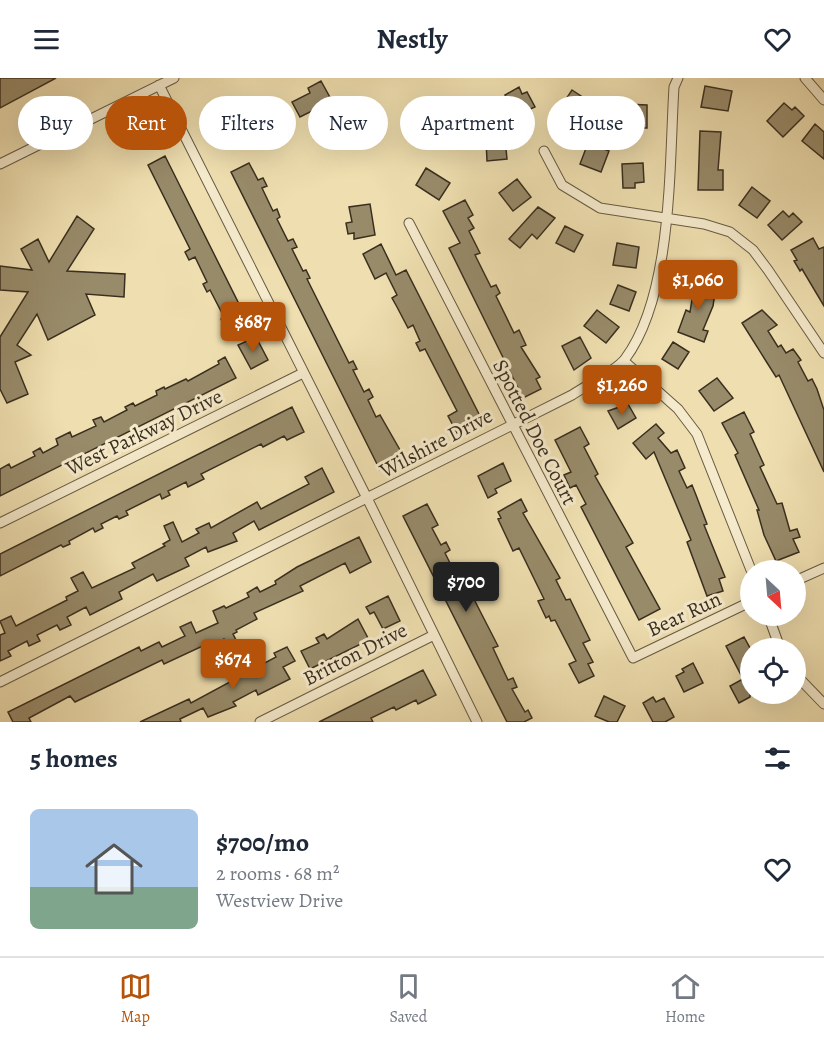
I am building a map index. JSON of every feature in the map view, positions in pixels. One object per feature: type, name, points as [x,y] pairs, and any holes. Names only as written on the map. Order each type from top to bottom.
[{"type":"street","points":[[0,164],[174,78]]},
{"type":"street","name":"Wilshire Drive","points":[[0,682],[368,500],[572,395],[624,361],[654,304],[666,218],[674,87],[678,78]]},
{"type":"street","points":[[805,78],[824,100]]},
{"type":"street","points":[[159,85],[477,722]]},
{"type":"street","points":[[544,151],[562,185],[600,208],[704,224],[730,232],[753,250],[824,353]]},
{"type":"street","name":"Spotted Doe Court","points":[[409,223],[510,425],[633,658]]},
{"type":"street","points":[[624,361],[678,410],[697,434],[747,560]]},
{"type":"street","name":"West Parkway Drive","points":[[0,524],[303,373]]},
{"type":"street","points":[[806,576],[824,568]]},
{"type":"street","name":"Bear Run","points":[[633,658],[740,607]]},
{"type":"street","name":"Britton Drive","points":[[260,722],[434,635]]},
{"type":"street","points":[[806,686],[824,705]]},
{"type":"building","points":[[0,78],[56,78],[22,96],[18,96],[18,98],[0,108]]},
{"type":"building","points":[[321,81],[329,96],[308,96],[308,113],[300,117],[296,110],[296,100],[310,93],[308,88]]},
{"type":"building","points":[[705,86],[732,91],[728,111],[701,107]]},
{"type":"building","points":[[519,87],[522,94],[527,92],[529,96],[506,96]]},
{"type":"building","points":[[572,90],[581,96],[568,96]]},
{"type":"building","points":[[784,103],[792,110],[795,107],[804,116],[783,137],[767,121]]},
{"type":"building","points":[[645,105],[647,105],[647,128],[645,128]]},
{"type":"building","points":[[815,124],[824,132],[824,159],[802,141]]},
{"type":"building","points":[[700,131],[721,132],[718,170],[723,170],[723,190],[698,190]]},
{"type":"building","points":[[486,150],[506,150],[507,159],[487,161]]},
{"type":"building","points":[[585,150],[609,151],[601,172],[580,164]]},
{"type":"building","points":[[165,156],[245,316],[224,326],[221,319],[224,317],[210,290],[207,292],[203,284],[207,282],[195,257],[189,260],[185,252],[190,249],[148,165]]},
{"type":"building","points":[[249,163],[258,180],[263,178],[267,186],[262,188],[273,211],[277,209],[280,217],[277,219],[288,241],[293,239],[297,247],[292,249],[303,271],[306,270],[310,278],[307,279],[349,363],[353,361],[357,369],[353,370],[364,392],[369,389],[373,397],[368,400],[376,417],[380,415],[404,457],[380,470],[231,172]]},
{"type":"building","points":[[643,163],[644,182],[635,183],[635,188],[623,188],[622,164]]},
{"type":"building","points":[[426,168],[450,183],[439,200],[416,185]]},
{"type":"building","points":[[517,179],[531,197],[513,211],[499,193]]},
{"type":"building","points":[[752,187],[770,201],[757,218],[739,205]]},
{"type":"building","points":[[465,200],[473,215],[468,218],[474,228],[469,231],[480,253],[475,255],[491,287],[496,285],[500,293],[496,296],[514,333],[519,330],[526,345],[521,347],[540,377],[536,379],[541,389],[523,398],[449,248],[460,243],[443,211]]},
{"type":"building","points":[[370,204],[375,235],[354,239],[354,233],[348,234],[346,223],[352,222],[349,207]]},
{"type":"building","points":[[538,207],[555,218],[537,239],[532,234],[520,248],[509,239]]},
{"type":"building","points":[[783,211],[789,217],[793,213],[802,222],[782,240],[768,225]]},
{"type":"building","points":[[77,216],[94,229],[67,271],[125,274],[124,297],[86,294],[95,315],[48,340],[37,314],[17,345],[31,355],[15,362],[28,394],[7,403],[0,389],[0,337],[28,292],[0,290],[0,266],[32,270],[21,249],[38,239],[49,262]]},
{"type":"building","points":[[565,226],[583,235],[574,252],[556,243]]},
{"type":"building","points":[[813,238],[819,249],[824,247],[824,306],[802,269],[800,271],[794,261],[797,260],[791,250]]},
{"type":"building","points":[[617,243],[639,247],[636,268],[613,265]]},
{"type":"building","points":[[381,244],[396,275],[406,270],[482,420],[457,433],[448,416],[457,411],[425,349],[420,351],[416,343],[420,341],[413,325],[408,328],[392,298],[397,295],[386,273],[375,279],[363,254]]},
{"type":"building","points":[[689,282],[716,286],[713,306],[703,330],[708,331],[704,342],[678,332],[686,310],[690,312],[693,293],[688,293]]},
{"type":"building","points":[[618,285],[636,292],[629,311],[610,304]]},
{"type":"building","points":[[597,310],[619,327],[606,343],[584,326]]},
{"type":"building","points":[[762,310],[777,325],[768,331],[778,347],[781,345],[786,353],[793,349],[801,360],[798,362],[808,381],[812,379],[817,389],[824,410],[824,472],[779,375],[776,377],[742,323]]},
{"type":"building","points":[[256,337],[268,360],[251,369],[238,345]]},
{"type":"building","points":[[580,337],[591,358],[574,370],[562,346]]},
{"type":"building","points":[[673,342],[689,352],[678,369],[662,359]]},
{"type":"building","points":[[225,357],[236,378],[0,496],[0,469],[9,464],[11,468],[35,456],[33,452],[40,448],[43,453],[58,445],[56,439],[70,432],[72,437],[96,426],[93,420],[101,417],[104,422],[127,410],[125,407],[133,403],[135,406],[157,395],[156,391],[164,387],[165,389],[186,379],[188,381],[219,364],[218,361]]},
{"type":"building","points":[[717,378],[733,398],[714,411],[699,391]]},
{"type":"building","points":[[628,404],[636,418],[618,429],[608,411]]},
{"type":"building","points":[[292,407],[304,432],[287,440],[284,436],[263,447],[261,444],[201,474],[204,479],[188,487],[186,482],[168,491],[170,495],[162,499],[160,494],[126,511],[128,515],[119,519],[117,516],[101,524],[103,528],[95,532],[93,528],[69,541],[70,544],[63,547],[61,545],[0,576],[0,554]]},
{"type":"building","points":[[744,412],[754,432],[750,434],[764,465],[760,467],[777,504],[782,503],[790,531],[797,529],[800,537],[793,539],[799,552],[776,560],[764,535],[757,510],[759,510],[735,455],[738,453],[722,423]]},
{"type":"building","points":[[656,424],[664,433],[658,438],[671,453],[677,450],[685,468],[679,471],[687,488],[692,485],[707,524],[704,525],[725,577],[719,579],[723,591],[707,596],[687,542],[691,540],[654,452],[646,459],[633,443]]},
{"type":"building","points":[[580,427],[589,444],[584,447],[598,474],[595,476],[633,543],[626,547],[660,609],[639,620],[581,507],[586,504],[576,485],[570,488],[564,475],[571,472],[555,440]]},
{"type":"building","points":[[503,463],[511,481],[495,489],[497,493],[488,498],[478,476]]},
{"type":"building","points":[[322,468],[334,492],[259,530],[254,521],[233,533],[237,541],[208,552],[206,547],[185,558],[189,566],[157,581],[153,574],[119,592],[122,599],[90,615],[86,607],[67,617],[71,625],[60,630],[57,625],[37,635],[40,641],[29,646],[27,641],[8,651],[11,656],[0,661],[0,635],[5,633],[0,621],[11,616],[16,626],[67,600],[66,597],[78,591],[71,578],[83,572],[92,588],[135,568],[132,563],[165,546],[163,544],[170,540],[164,526],[173,522],[182,542],[199,533],[196,529],[209,523],[211,528],[257,502],[261,509],[309,484],[305,477]]},
{"type":"building","points":[[521,499],[527,511],[523,513],[560,578],[556,580],[566,600],[570,599],[590,640],[583,643],[593,662],[588,664],[594,676],[579,683],[569,664],[576,661],[555,620],[551,621],[549,616],[546,618],[538,601],[544,599],[519,548],[513,551],[498,519],[501,518],[498,512]]},
{"type":"building","points":[[427,504],[438,525],[432,528],[441,545],[446,542],[450,550],[445,553],[457,578],[462,576],[498,646],[493,648],[508,680],[513,678],[517,687],[512,689],[525,712],[528,710],[532,718],[524,722],[507,722],[403,516]]},
{"type":"building","points":[[359,537],[371,562],[350,573],[345,563],[300,586],[303,591],[254,613],[257,619],[236,630],[237,632],[233,634],[236,640],[227,645],[224,639],[210,645],[209,643],[164,664],[162,660],[75,702],[70,696],[29,718],[31,722],[13,722],[8,712],[139,647],[141,651],[159,642],[162,647],[185,636],[180,627],[191,622],[196,633],[218,623],[213,611],[224,606],[226,608],[249,597],[247,593],[257,587],[260,592],[276,584],[275,581],[297,567]]},
{"type":"building","points":[[388,596],[400,621],[383,629],[374,612],[370,614],[366,607]]},
{"type":"building","points":[[358,619],[369,640],[310,669],[301,651],[319,643],[316,638],[324,634],[327,639]]},
{"type":"building","points":[[740,639],[740,673],[726,646]]},
{"type":"building","points":[[287,647],[295,661],[283,667],[290,679],[258,695],[256,690],[233,702],[236,706],[208,717],[203,708],[180,719],[181,722],[140,722],[189,699],[191,703],[276,657],[274,653]]},
{"type":"building","points":[[693,663],[703,683],[684,692],[676,676],[684,672],[682,669]]},
{"type":"building","points":[[423,670],[436,695],[418,704],[416,700],[396,710],[394,707],[371,718],[373,722],[319,722]]},
{"type":"building","points":[[740,681],[740,702],[739,703],[730,686]]},
{"type":"building","points":[[604,696],[625,706],[617,722],[609,722],[595,716]]},
{"type":"building","points":[[653,697],[656,702],[664,698],[674,717],[665,722],[653,722],[643,703]]}]
